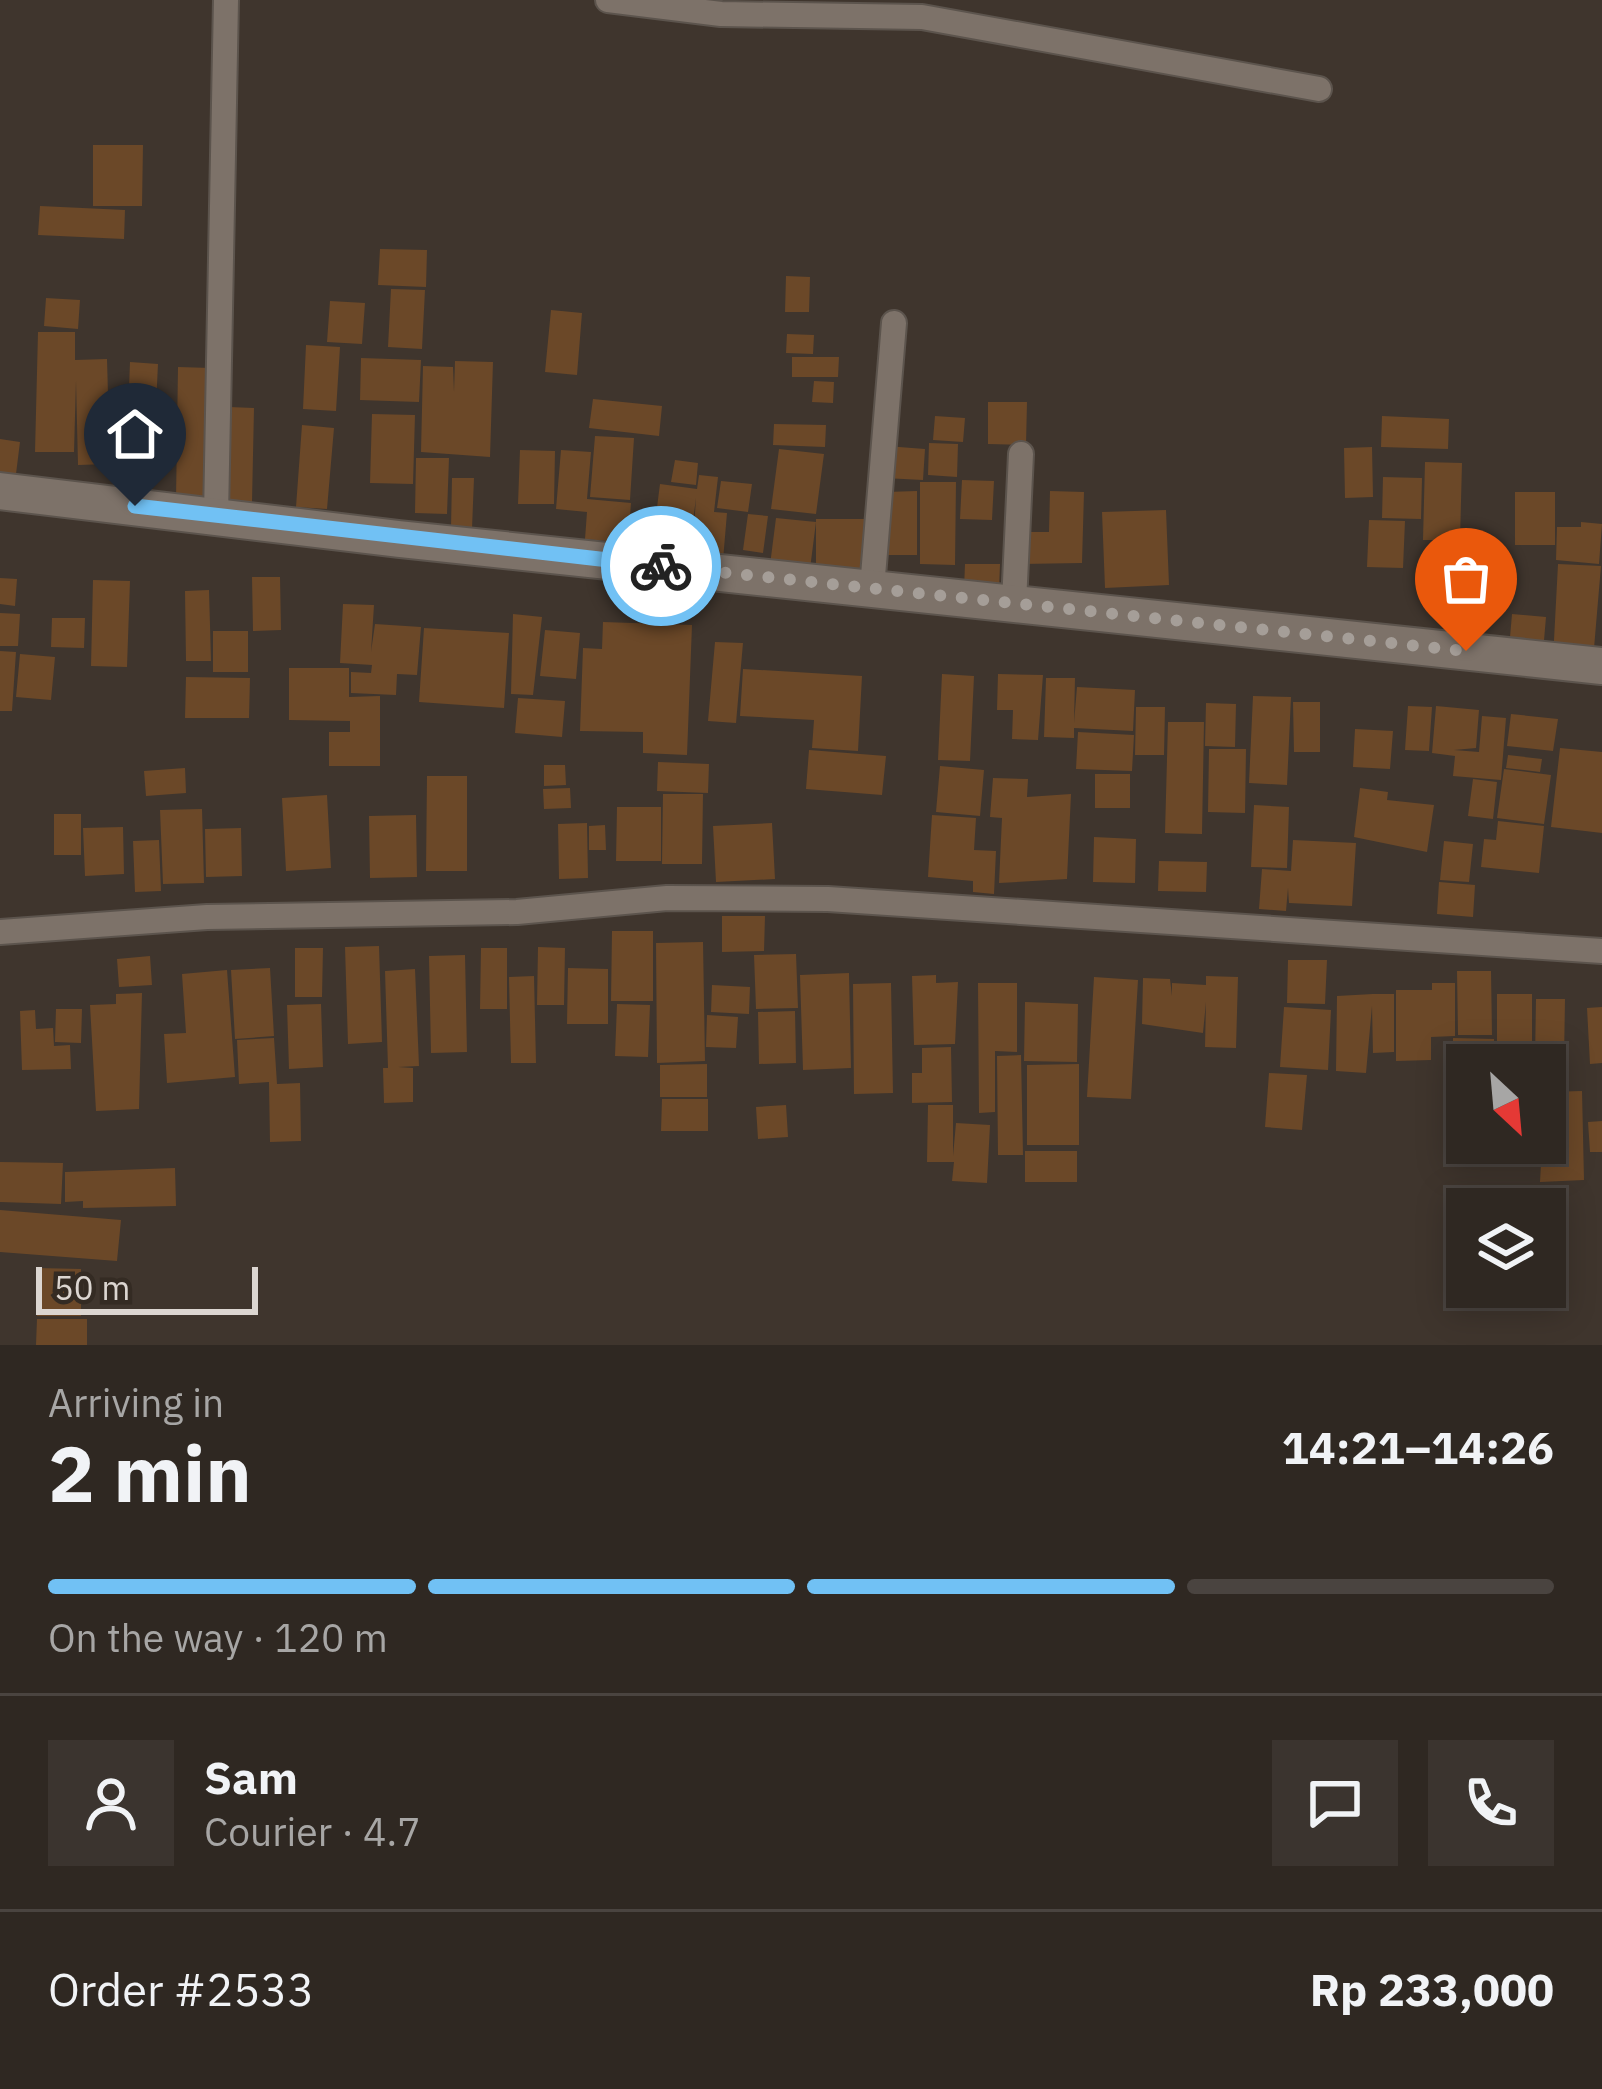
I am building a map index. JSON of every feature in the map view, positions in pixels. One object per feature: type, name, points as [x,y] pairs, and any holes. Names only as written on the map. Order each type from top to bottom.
[{"type":"main road","points":[[0,491],[1602,665]]},
{"type":"street","points":[[216,516],[226,0]]},
{"type":"street","points":[[608,0],[721,14],[922,17],[1319,89]]},
{"type":"street","points":[[872,588],[894,322]]},
{"type":"street","points":[[1015,603],[1021,454]]},
{"type":"street","points":[[0,932],[207,917],[517,912],[667,898],[828,898],[1602,951]]},
{"type":"building","points":[[93,145],[143,145],[142,206],[93,206]]},
{"type":"building","points":[[40,206],[125,210],[124,239],[38,235]]},
{"type":"building","points":[[380,249],[427,250],[426,287],[378,285]]},
{"type":"building","points":[[786,276],[810,277],[809,312],[785,312]]},
{"type":"building","points":[[391,289],[425,290],[422,349],[388,347]]},
{"type":"building","points":[[46,298],[80,300],[78,329],[44,326]]},
{"type":"building","points":[[330,301],[365,303],[362,344],[327,342]]},
{"type":"building","points":[[551,310],[582,313],[577,375],[545,372]]},
{"type":"building","points":[[38,332],[75,332],[75,360],[107,359],[110,464],[78,465],[76,381],[74,452],[35,452]]},
{"type":"building","points":[[787,334],[814,335],[813,354],[786,353]]},
{"type":"building","points":[[306,345],[340,347],[336,411],[303,409]]},
{"type":"building","points":[[792,357],[839,357],[838,377],[792,377]]},
{"type":"building","points":[[361,358],[421,360],[419,402],[360,400]]},
{"type":"building","points":[[455,361],[493,362],[490,457],[421,452],[423,366],[453,367],[454,392]]},
{"type":"building","points":[[130,362],[158,364],[153,468],[126,467]]},
{"type":"building","points":[[178,367],[211,368],[209,500],[176,499]]},
{"type":"building","points":[[814,381],[834,382],[833,403],[812,402]]},
{"type":"building","points":[[593,399],[662,406],[659,436],[589,428]]},
{"type":"building","points":[[988,402],[1027,402],[1026,445],[988,444]]},
{"type":"building","points":[[229,407],[254,408],[252,502],[226,501]]},
{"type":"building","points":[[372,414],[415,415],[413,484],[370,483]]},
{"type":"building","points":[[935,416],[965,418],[963,442],[933,440]]},
{"type":"building","points":[[1382,416],[1449,419],[1448,449],[1381,447]]},
{"type":"building","points":[[774,424],[826,425],[825,447],[773,445]]},
{"type":"building","points":[[302,425],[334,428],[327,509],[296,507]]},
{"type":"building","points":[[595,436],[634,438],[630,500],[590,497]]},
{"type":"building","points":[[0,439],[20,442],[15,482],[0,480]]},
{"type":"building","points":[[929,443],[958,444],[957,477],[928,475]]},
{"type":"building","points":[[886,446],[925,449],[923,480],[884,478]]},
{"type":"building","points":[[1372,447],[1373,497],[1345,498],[1344,448]]},
{"type":"building","points":[[779,449],[824,454],[816,514],[771,509]]},
{"type":"building","points":[[520,450],[555,451],[554,504],[518,504]]},
{"type":"building","points":[[561,450],[591,452],[587,499],[631,503],[628,543],[585,539],[587,512],[556,509]]},
{"type":"building","points":[[416,458],[449,458],[447,514],[415,513]]},
{"type":"building","points":[[675,460],[698,463],[696,485],[671,482]]},
{"type":"building","points":[[1425,462],[1462,463],[1460,540],[1423,540]]},
{"type":"building","points":[[699,475],[718,477],[714,512],[727,513],[723,560],[692,558],[696,498],[688,559],[651,554],[660,484],[697,489]]},
{"type":"building","points":[[1383,477],[1422,478],[1421,519],[1382,518]]},
{"type":"building","points":[[452,478],[474,478],[472,529],[451,528]]},
{"type":"building","points":[[962,480],[994,481],[992,520],[960,519]]},
{"type":"building","points":[[721,481],[752,484],[748,512],[717,508]]},
{"type":"building","points":[[920,482],[956,482],[955,565],[920,564]]},
{"type":"building","points":[[917,491],[917,555],[887,555],[886,492]]},
{"type":"building","points":[[1050,491],[1084,492],[1082,563],[1021,564],[1022,532],[1049,532]]},
{"type":"building","points":[[1515,492],[1555,492],[1555,545],[1515,545]]},
{"type":"building","points":[[1166,510],[1169,585],[1105,588],[1102,512]]},
{"type":"building","points":[[748,514],[768,516],[763,553],[743,550]]},
{"type":"building","points":[[776,518],[816,522],[810,569],[770,565]]},
{"type":"building","points":[[816,519],[871,519],[871,575],[816,575]]},
{"type":"building","points":[[1369,520],[1405,521],[1403,568],[1367,567]]},
{"type":"building","points":[[1581,522],[1602,524],[1599,564],[1556,560],[1557,527],[1581,527]]},
{"type":"building","points":[[965,564],[1000,564],[999,590],[964,589]]},
{"type":"building","points":[[1558,564],[1601,566],[1593,660],[1553,659]]},
{"type":"building","points":[[252,577],[280,577],[281,630],[253,631]]},
{"type":"building","points":[[0,578],[17,579],[15,606],[0,604]]},
{"type":"building","points":[[93,580],[130,581],[127,667],[91,666]]},
{"type":"building","points":[[209,590],[211,661],[186,661],[185,591]]},
{"type":"building","points":[[343,604],[374,605],[371,652],[375,624],[421,627],[417,675],[397,674],[396,695],[351,693],[351,672],[371,673],[372,665],[340,663]]},
{"type":"building","points":[[0,613],[20,614],[18,646],[0,646]]},
{"type":"building","points":[[513,614],[542,617],[533,695],[511,694]]},
{"type":"building","points":[[1512,614],[1546,617],[1543,652],[1509,649]]},
{"type":"building","points":[[52,618],[85,618],[84,648],[51,647]]},
{"type":"building","points":[[603,622],[692,625],[687,755],[643,753],[643,732],[580,731],[583,648],[602,649]]},
{"type":"building","points":[[424,628],[509,633],[504,708],[419,702]]},
{"type":"building","points":[[545,630],[580,633],[576,679],[540,676]]},
{"type":"building","points":[[213,631],[248,631],[248,672],[213,672]]},
{"type":"building","points":[[715,642],[743,643],[736,723],[708,721]]},
{"type":"building","points":[[0,651],[16,652],[12,711],[0,711]]},
{"type":"building","points":[[20,654],[55,657],[51,700],[16,697]]},
{"type":"building","points":[[289,668],[349,668],[349,697],[380,696],[380,766],[329,766],[329,732],[350,732],[350,721],[289,720]]},
{"type":"building","points":[[743,669],[862,676],[858,751],[812,748],[814,720],[740,716]]},
{"type":"building","points":[[942,674],[974,676],[970,761],[938,760]]},
{"type":"building","points":[[998,674],[1043,675],[1038,740],[1012,739],[1013,710],[997,710]]},
{"type":"building","points":[[186,677],[250,678],[249,718],[185,718]]},
{"type":"building","points":[[1046,678],[1075,678],[1074,723],[1077,687],[1135,690],[1133,731],[1074,728],[1074,738],[1044,737]]},
{"type":"building","points":[[1253,696],[1291,697],[1287,785],[1249,783]]},
{"type":"building","points":[[518,698],[565,701],[562,737],[515,733]]},
{"type":"building","points":[[1293,702],[1320,702],[1320,752],[1294,752]]},
{"type":"building","points":[[1206,703],[1236,704],[1235,747],[1205,746]]},
{"type":"building","points":[[1408,706],[1432,707],[1429,751],[1405,750]]},
{"type":"building","points":[[1436,706],[1479,710],[1476,748],[1454,750],[1479,752],[1482,716],[1506,718],[1501,780],[1453,776],[1455,756],[1432,753]]},
{"type":"building","points":[[1136,707],[1165,707],[1164,755],[1135,755]]},
{"type":"building","points":[[1511,714],[1558,719],[1553,751],[1507,746]]},
{"type":"building","points":[[1168,722],[1204,722],[1202,834],[1165,833]]},
{"type":"building","points":[[1355,729],[1393,731],[1390,769],[1353,767]]},
{"type":"building","points":[[1078,732],[1134,735],[1132,771],[1076,769]]},
{"type":"building","points":[[1560,748],[1602,752],[1602,833],[1551,827]]},
{"type":"building","points":[[1209,749],[1246,749],[1245,813],[1208,812]]},
{"type":"building","points":[[809,750],[886,756],[882,795],[806,789]]},
{"type":"building","points":[[1508,755],[1542,759],[1540,772],[1506,768]]},
{"type":"building","points":[[658,762],[709,764],[708,793],[657,791]]},
{"type":"building","points":[[544,765],[565,765],[566,785],[544,786]]},
{"type":"building","points":[[940,766],[984,770],[980,816],[936,812]]},
{"type":"building","points":[[185,768],[186,793],[146,796],[144,771]]},
{"type":"building","points":[[1504,769],[1551,775],[1544,824],[1497,818]]},
{"type":"building","points":[[1095,774],[1130,774],[1130,808],[1095,808]]},
{"type":"building","points":[[427,776],[467,776],[467,871],[426,871]]},
{"type":"building","points":[[993,778],[1028,779],[1027,797],[1071,794],[1067,879],[999,883],[1002,818],[990,817]]},
{"type":"building","points":[[1473,779],[1497,782],[1493,819],[1468,816]]},
{"type":"building","points":[[570,788],[571,808],[544,809],[543,789]]},
{"type":"building","points":[[1360,788],[1388,792],[1387,800],[1434,805],[1427,852],[1354,837]]},
{"type":"building","points":[[663,794],[703,794],[702,864],[662,864]]},
{"type":"building","points":[[327,795],[331,868],[286,871],[282,798]]},
{"type":"building","points":[[1254,805],[1289,807],[1287,868],[1251,867]]},
{"type":"building","points":[[617,807],[661,807],[661,861],[616,861]]},
{"type":"building","points":[[202,809],[204,883],[163,884],[160,810]]},
{"type":"building","points":[[54,814],[81,814],[81,855],[54,855]]},
{"type":"building","points":[[416,815],[417,877],[370,878],[369,816]]},
{"type":"building","points":[[932,815],[976,818],[974,850],[996,851],[994,894],[973,892],[973,881],[928,877]]},
{"type":"building","points":[[1498,821],[1544,826],[1539,873],[1481,867],[1484,839],[1496,840]]},
{"type":"building","points":[[587,823],[588,878],[559,879],[558,824]]},
{"type":"building","points":[[772,823],[775,879],[716,882],[713,826]]},
{"type":"building","points":[[605,825],[606,850],[589,850],[589,826]]},
{"type":"building","points":[[123,827],[124,874],[85,876],[83,828]]},
{"type":"building","points":[[241,828],[242,876],[206,877],[205,829]]},
{"type":"building","points":[[1094,837],[1136,839],[1135,883],[1093,882]]},
{"type":"building","points":[[159,840],[161,891],[135,892],[133,841]]},
{"type":"building","points":[[1293,840],[1356,843],[1352,906],[1289,903],[1288,888],[1286,911],[1259,909],[1262,869],[1291,871]]},
{"type":"building","points":[[1444,841],[1473,844],[1469,882],[1440,880]]},
{"type":"building","points":[[1159,861],[1207,862],[1206,892],[1158,891]]},
{"type":"building","points":[[1439,882],[1475,885],[1473,917],[1437,914]]},
{"type":"building","points":[[722,916],[765,916],[764,951],[722,952]]},
{"type":"building","points":[[612,931],[653,931],[653,1001],[611,1001]]},
{"type":"building","points":[[703,942],[705,1061],[657,1063],[656,943]]},
{"type":"building","points":[[379,946],[382,1042],[348,1044],[345,947]]},
{"type":"building","points":[[538,947],[565,948],[564,1005],[537,1005]]},
{"type":"building","points":[[295,948],[323,948],[322,997],[295,997]]},
{"type":"building","points":[[481,948],[507,948],[507,1009],[480,1009]]},
{"type":"building","points":[[796,954],[798,1008],[756,1009],[754,955]]},
{"type":"building","points":[[465,955],[467,1052],[431,1053],[429,956]]},
{"type":"building","points":[[150,956],[152,985],[119,987],[117,959]]},
{"type":"building","points":[[1288,960],[1327,960],[1325,1004],[1287,1003]]},
{"type":"building","points":[[270,968],[274,1036],[235,1039],[231,970]]},
{"type":"building","points":[[568,968],[608,969],[608,1024],[567,1024]]},
{"type":"building","points":[[415,969],[419,1066],[398,1067],[413,1068],[413,1102],[384,1103],[383,1068],[388,1068],[385,971]]},
{"type":"building","points":[[227,970],[235,1077],[167,1083],[164,1034],[186,1033],[182,974]]},
{"type":"building","points":[[1457,971],[1491,971],[1492,1035],[1458,1035]]},
{"type":"building","points":[[849,973],[851,1068],[803,1070],[800,975]]},
{"type":"building","points":[[936,975],[936,983],[958,982],[955,1044],[914,1045],[912,976]]},
{"type":"building","points":[[534,976],[536,1063],[511,1063],[509,977]]},
{"type":"building","points":[[1206,976],[1238,977],[1236,1048],[1205,1047],[1206,1002],[1203,1033],[1142,1024],[1143,978],[1170,979],[1172,996],[1172,983],[1206,985]]},
{"type":"building","points":[[1094,977],[1138,980],[1131,1099],[1087,1097]]},
{"type":"building","points":[[891,983],[893,1093],[854,1094],[853,984]]},
{"type":"building","points":[[978,983],[1017,983],[1017,1052],[995,1051],[995,1112],[979,1113]]},
{"type":"building","points":[[1432,983],[1455,983],[1455,1036],[1431,1037],[1431,1060],[1396,1061],[1396,990],[1432,990]]},
{"type":"building","points":[[712,985],[750,987],[749,1014],[711,1012]]},
{"type":"building","points":[[142,993],[139,1109],[96,1111],[90,1005],[116,1004],[116,994]]},
{"type":"building","points":[[1394,994],[1394,1052],[1373,1053],[1372,1006],[1366,1073],[1336,1071],[1337,996]]},
{"type":"building","points":[[1497,994],[1532,994],[1532,1044],[1497,1044]]},
{"type":"building","points":[[1536,999],[1565,999],[1564,1044],[1535,1044]]},
{"type":"building","points":[[1025,1002],[1078,1004],[1077,1062],[1024,1061]]},
{"type":"building","points":[[321,1004],[323,1067],[289,1069],[287,1005]]},
{"type":"building","points":[[617,1004],[650,1005],[648,1057],[615,1056]]},
{"type":"building","points":[[1284,1007],[1331,1010],[1328,1070],[1280,1067]]},
{"type":"building","points":[[1602,1007],[1602,1063],[1590,1064],[1587,1008]]},
{"type":"building","points":[[56,1009],[82,1009],[81,1043],[55,1042]]},
{"type":"building","points":[[35,1010],[36,1029],[53,1028],[54,1046],[70,1045],[71,1069],[22,1070],[20,1011]]},
{"type":"building","points":[[795,1011],[796,1063],[759,1064],[758,1012]]},
{"type":"building","points":[[707,1015],[738,1017],[736,1048],[706,1047]]},
{"type":"building","points":[[274,1038],[277,1084],[300,1083],[301,1141],[270,1142],[269,1082],[239,1084],[237,1040]]},
{"type":"building","points":[[1453,1038],[1494,1039],[1494,1044],[1453,1044]]},
{"type":"building","points":[[951,1047],[952,1102],[912,1103],[912,1073],[922,1073],[922,1048]]},
{"type":"building","points":[[1021,1055],[1023,1155],[998,1155],[997,1056]]},
{"type":"building","points":[[707,1064],[707,1097],[660,1097],[660,1065]]},
{"type":"building","points":[[1079,1064],[1079,1145],[1027,1145],[1027,1065]]},
{"type":"building","points":[[1269,1073],[1307,1075],[1302,1130],[1265,1127]]},
{"type":"building","points":[[1566,1091],[1582,1091],[1584,1180],[1540,1182],[1541,1164],[1566,1164]]},
{"type":"building","points":[[662,1099],[708,1099],[708,1131],[661,1131]]},
{"type":"building","points":[[786,1105],[788,1137],[758,1139],[756,1107]]},
{"type":"building","points":[[928,1105],[953,1105],[953,1156],[956,1123],[990,1125],[987,1183],[952,1181],[954,1162],[927,1162]]},
{"type":"building","points":[[1602,1121],[1602,1152],[1590,1152],[1588,1122]]},
{"type":"building","points":[[1025,1151],[1077,1151],[1077,1182],[1025,1182]]},
{"type":"building","points":[[0,1162],[63,1163],[61,1204],[0,1202]]},
{"type":"building","points":[[175,1168],[176,1206],[83,1208],[83,1201],[65,1202],[65,1172]]},
{"type":"building","points":[[0,1210],[121,1220],[117,1261],[0,1252]]},
{"type":"building","points":[[37,1268],[81,1269],[81,1316],[37,1316]]},
{"type":"building","points":[[37,1319],[87,1319],[87,1345],[36,1345]]},
{"type":"way so far","points":[[661,566],[1466,651]]},
{"type":"route","points":[[135,506],[661,566]]}]
